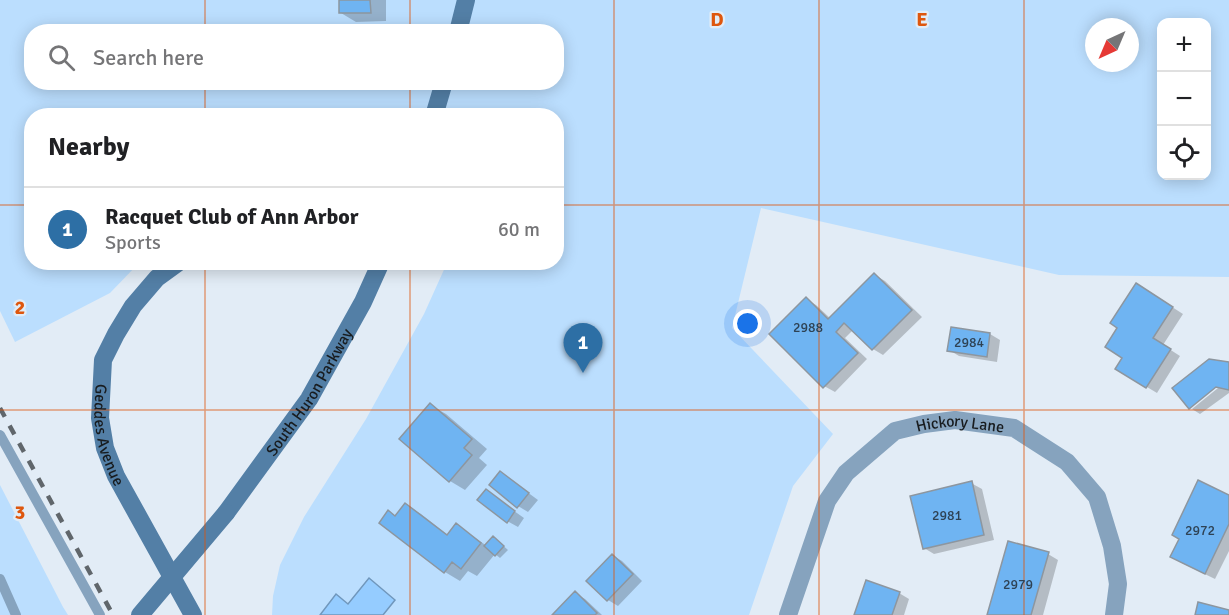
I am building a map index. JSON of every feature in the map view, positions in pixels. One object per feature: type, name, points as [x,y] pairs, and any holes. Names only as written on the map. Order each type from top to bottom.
[{"type":"main road","points":[[460,24],[466,0]]},
{"type":"main road","points":[[436,108],[442,90]]},
{"type":"main road","name":"Geddes Avenue","points":[[168,270],[157,278],[133,306],[104,360],[100,418],[105,448],[116,476],[193,615]]},
{"type":"main road","name":"South Huron Parkway","points":[[140,615],[226,513],[309,399],[363,302],[377,270]]},
{"type":"street","name":"Hickory Lane","points":[[788,615],[827,501],[846,473],[895,431],[924,423],[955,420],[1014,428],[1068,462],[1097,497],[1112,546],[1118,584],[1114,615]]},
{"type":"lane","points":[[0,435],[100,615]]},
{"type":"lane","points":[[0,579],[16,615]]},
{"type":"shaded area","points":[[0,0],[1229,0],[1229,277],[1059,275],[761,208],[732,328],[833,434],[793,486],[749,615],[272,615],[273,596],[280,565],[304,517],[366,419],[424,314],[444,270],[564,270],[564,108],[24,108],[24,270],[132,270],[110,293],[15,342],[0,311]]},
{"type":"shaded area","points":[[0,485],[63,607],[68,615],[0,615]]},
{"type":"shaded area","points":[[369,578],[395,600],[383,615],[320,615],[336,594],[348,604]]},
{"type":"building","points":[[339,0],[370,0],[371,13],[339,13]]},
{"type":"building","points":[[874,273],[912,310],[872,350],[844,323],[836,332],[858,353],[823,388],[769,334],[806,297],[828,319]]},
{"type":"building","points":[[1136,283],[1173,307],[1153,338],[1171,349],[1146,388],[1115,369],[1122,358],[1105,347],[1117,328],[1110,323]]},
{"type":"building","points":[[951,327],[990,333],[987,357],[947,351]]},
{"type":"building","points":[[1209,359],[1229,362],[1229,390],[1216,387],[1189,409],[1172,388]]},
{"type":"building","points":[[430,403],[472,439],[464,448],[472,455],[449,482],[399,439]]},
{"type":"building","points":[[500,471],[529,493],[517,508],[489,485]]},
{"type":"building","points":[[1198,480],[1229,495],[1229,524],[1205,574],[1170,557],[1179,539],[1172,535]]},
{"type":"building","points":[[972,481],[984,535],[923,549],[910,496]]},
{"type":"building","points":[[486,489],[515,511],[507,523],[477,500]]},
{"type":"building","points":[[405,503],[447,535],[456,523],[481,543],[461,569],[452,562],[444,573],[379,523],[388,510],[395,516]]},
{"type":"building","points":[[493,536],[504,546],[495,556],[484,546]]},
{"type":"building","points":[[1008,541],[1049,552],[1031,615],[987,615]]},
{"type":"building","points":[[612,554],[633,574],[607,601],[586,581]]},
{"type":"building","points":[[866,580],[900,592],[892,615],[854,615]]},
{"type":"building","points":[[575,591],[597,613],[595,615],[552,615]]},
{"type":"building","points":[[1198,602],[1229,610],[1229,615],[1195,615]]},
{"type":"railway","points":[[0,408],[113,615]]},
{"type":"place","name":"Racquet Club of Ann Arbor","points":[[583,373]]}]
